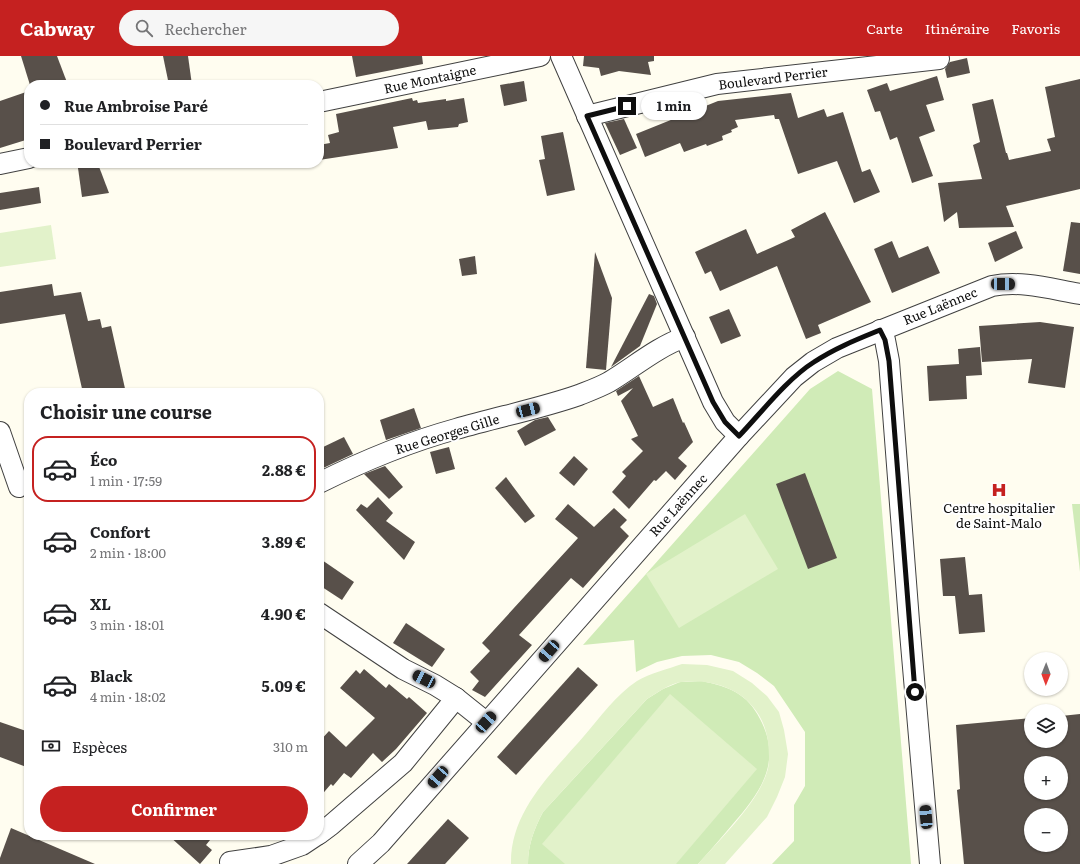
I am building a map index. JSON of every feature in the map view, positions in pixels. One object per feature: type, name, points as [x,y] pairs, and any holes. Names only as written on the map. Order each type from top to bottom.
[{"type":"street","name":"Rue Montaigne","points":[[324,101],[540,56]]},
{"type":"street","points":[[561,56],[713,402],[725,422],[739,436]]},
{"type":"street","name":"Boulevard Perrier","points":[[587,116],[717,84],[939,59]]},
{"type":"street","points":[[0,164],[24,159]]},
{"type":"street","name":"Rue Laënnec","points":[[358,864],[381,843],[739,436],[794,377],[813,362],[837,348],[992,286],[1016,284],[1080,294]]},
{"type":"street","points":[[880,330],[885,340],[889,361],[930,864]]},
{"type":"street","name":"Rue Georges Gille","points":[[324,480],[351,467],[400,447],[456,429],[579,395],[608,383],[672,342],[685,337]]},
{"type":"street","points":[[0,432],[19,487]]},
{"type":"street","points":[[324,616],[403,669],[434,684],[456,698],[486,722]]},
{"type":"street","points":[[324,830],[403,763],[456,698]]},
{"type":"street","points":[[230,862],[271,856],[302,845],[309,840]]},
{"type":"green space","points":[[51,225],[56,259],[0,267],[0,233]]},
{"type":"green space","points":[[838,371],[872,389],[911,864],[772,864],[794,841],[794,805],[805,786],[805,732],[774,686],[739,662],[711,655],[682,656],[657,662],[636,672],[634,640],[583,645],[810,389]]},
{"type":"green space","points":[[1072,504],[1080,504],[1080,572]]},
{"type":"green space","points":[[745,514],[778,569],[679,628],[646,574]]},
{"type":"green space","points":[[682,664],[707,665],[733,671],[752,683],[767,696],[779,712],[788,754],[785,777],[767,817],[725,864],[698,864],[747,808],[762,784],[768,769],[768,742],[765,727],[758,714],[749,703],[738,694],[726,687],[712,683],[697,681],[682,682],[673,684],[647,699],[543,812],[532,837],[528,864],[511,864],[517,827],[525,810],[535,794],[559,764],[609,706],[629,687],[637,681],[659,671]]},
{"type":"green space","points":[[702,681],[736,692],[755,710],[767,735],[769,763],[759,789],[751,801],[698,864],[528,864],[532,837],[543,812],[647,699],[663,689],[680,682]]},
{"type":"green space","points":[[670,694],[757,769],[676,864],[565,864],[542,844]]},
{"type":"building","points":[[21,56],[57,56],[66,80],[28,80]]},
{"type":"building","points":[[163,56],[188,56],[191,80],[168,80]]},
{"type":"building","points":[[352,56],[422,56],[423,64],[356,77]]},
{"type":"building","points":[[584,56],[654,56],[654,61],[648,62],[651,75],[619,71],[601,76],[599,68],[583,66]]},
{"type":"building","points":[[967,58],[970,73],[947,78],[945,69],[950,62]]},
{"type":"building","points":[[937,76],[944,100],[926,105],[935,131],[919,137],[933,176],[912,183],[897,137],[890,140],[880,111],[875,112],[867,90],[887,83],[890,91]]},
{"type":"building","points":[[1080,79],[1080,189],[1006,206],[1014,227],[959,228],[957,212],[944,222],[938,183],[982,179],[973,145],[980,142],[972,104],[993,99],[1009,160],[1051,151],[1047,139],[1055,137],[1045,87]]},
{"type":"building","points":[[524,81],[527,101],[504,106],[500,85]]},
{"type":"building","points":[[24,93],[24,141],[0,148],[0,101]]},
{"type":"building","points":[[791,93],[798,118],[824,109],[827,117],[843,112],[862,172],[870,169],[880,192],[854,203],[837,161],[798,174],[779,119],[775,119],[774,115],[735,120],[738,127],[731,130],[732,132],[722,136],[723,140],[684,152],[680,143],[645,157],[636,134],[718,101]]},
{"type":"building","points":[[412,98],[413,101],[417,100],[418,103],[464,98],[468,122],[459,124],[458,127],[428,130],[426,121],[393,127],[398,148],[324,159],[324,144],[330,143],[328,135],[339,132],[336,114]]},
{"type":"building","points":[[624,119],[637,148],[620,155],[605,123]]},
{"type":"building","points":[[563,132],[575,190],[547,196],[539,160],[545,159],[541,136]]},
{"type":"building","points":[[78,168],[100,168],[109,193],[82,197]]},
{"type":"building","points":[[39,187],[41,203],[0,210],[0,193]]},
{"type":"building","points":[[825,212],[871,302],[818,325],[821,333],[806,339],[777,266],[720,291],[711,271],[705,274],[695,252],[746,229],[757,254],[795,237],[791,230]]},
{"type":"building","points":[[1071,222],[1080,223],[1080,274],[1063,271]]},
{"type":"building","points":[[1016,231],[1023,248],[995,262],[988,243]]},
{"type":"building","points":[[892,241],[899,258],[928,246],[940,273],[892,293],[874,249]]},
{"type":"building","points":[[595,252],[612,298],[606,370],[586,368]]},
{"type":"building","points":[[475,256],[477,274],[462,276],[459,259]]},
{"type":"building","points":[[52,284],[54,296],[81,292],[88,321],[100,319],[102,328],[111,326],[125,388],[82,388],[65,314],[0,324],[0,292]]},
{"type":"building","points":[[649,294],[654,296],[657,304],[640,346],[611,367]]},
{"type":"building","points":[[729,309],[741,336],[721,344],[709,317]]},
{"type":"building","points":[[1040,322],[1074,327],[1065,388],[1028,383],[1032,359],[982,362],[979,326]]},
{"type":"building","points":[[980,347],[982,375],[966,376],[967,399],[929,401],[927,366],[959,364],[958,349]]},
{"type":"building","points":[[639,376],[653,407],[673,398],[683,423],[684,422],[693,442],[678,458],[687,466],[675,480],[666,471],[656,481],[654,480],[629,509],[612,492],[626,476],[622,472],[643,451],[631,439],[638,436],[621,401],[633,388],[618,396],[616,391]]},
{"type":"building","points":[[414,408],[421,428],[386,440],[380,420]]},
{"type":"building","points":[[548,417],[556,430],[525,446],[517,431],[535,420]]},
{"type":"building","points":[[344,437],[353,454],[324,468],[324,447]]},
{"type":"building","points":[[449,447],[455,469],[436,474],[430,452]]},
{"type":"building","points":[[574,456],[588,469],[574,486],[559,473]]},
{"type":"building","points":[[385,466],[403,487],[389,499],[364,474]]},
{"type":"building","points":[[805,473],[837,558],[808,569],[776,484]]},
{"type":"building","points":[[506,477],[535,516],[525,523],[495,488]]},
{"type":"building","points":[[378,497],[393,513],[386,521],[415,542],[404,560],[356,510],[361,504],[367,508]]},
{"type":"building","points":[[568,504],[594,527],[614,508],[627,520],[620,527],[629,536],[583,588],[571,578],[519,635],[532,645],[485,697],[472,690],[479,681],[470,672],[490,651],[482,643],[578,538],[555,519]]},
{"type":"building","points":[[965,557],[969,595],[982,594],[985,632],[959,634],[955,596],[943,596],[940,559]]},
{"type":"building","points":[[324,561],[354,582],[342,600],[324,588]]},
{"type":"building","points":[[406,623],[445,649],[432,667],[393,643]]},
{"type":"building","points":[[578,667],[598,685],[516,775],[497,757]]},
{"type":"building","points":[[364,669],[386,688],[389,684],[407,699],[409,697],[427,713],[396,749],[382,762],[373,753],[351,778],[344,773],[333,786],[331,784],[324,792],[324,736],[329,731],[346,747],[375,718],[340,688],[356,670],[360,674]]},
{"type":"building","points":[[1080,714],[1080,864],[964,864],[957,790],[960,789],[956,725],[1024,719],[1024,748],[1068,748],[1068,715]]},
{"type":"building","points":[[0,722],[24,730],[24,766],[0,757]]},
{"type":"building","points":[[448,819],[469,838],[445,864],[407,864]]},
{"type":"building","points":[[11,828],[24,834],[24,840],[39,840],[95,864],[0,864],[0,858]]},
{"type":"building","points":[[174,840],[210,840],[206,845],[212,850],[200,864]]},
{"type":"place","name":"Centre hospitalier de Saint-Malo","points":[[999,490]]},
{"type":"route","points":[[627,106],[587,116],[713,402],[725,422],[739,436],[794,377],[813,362],[837,348],[880,330],[885,340],[889,361],[915,692]]}]
